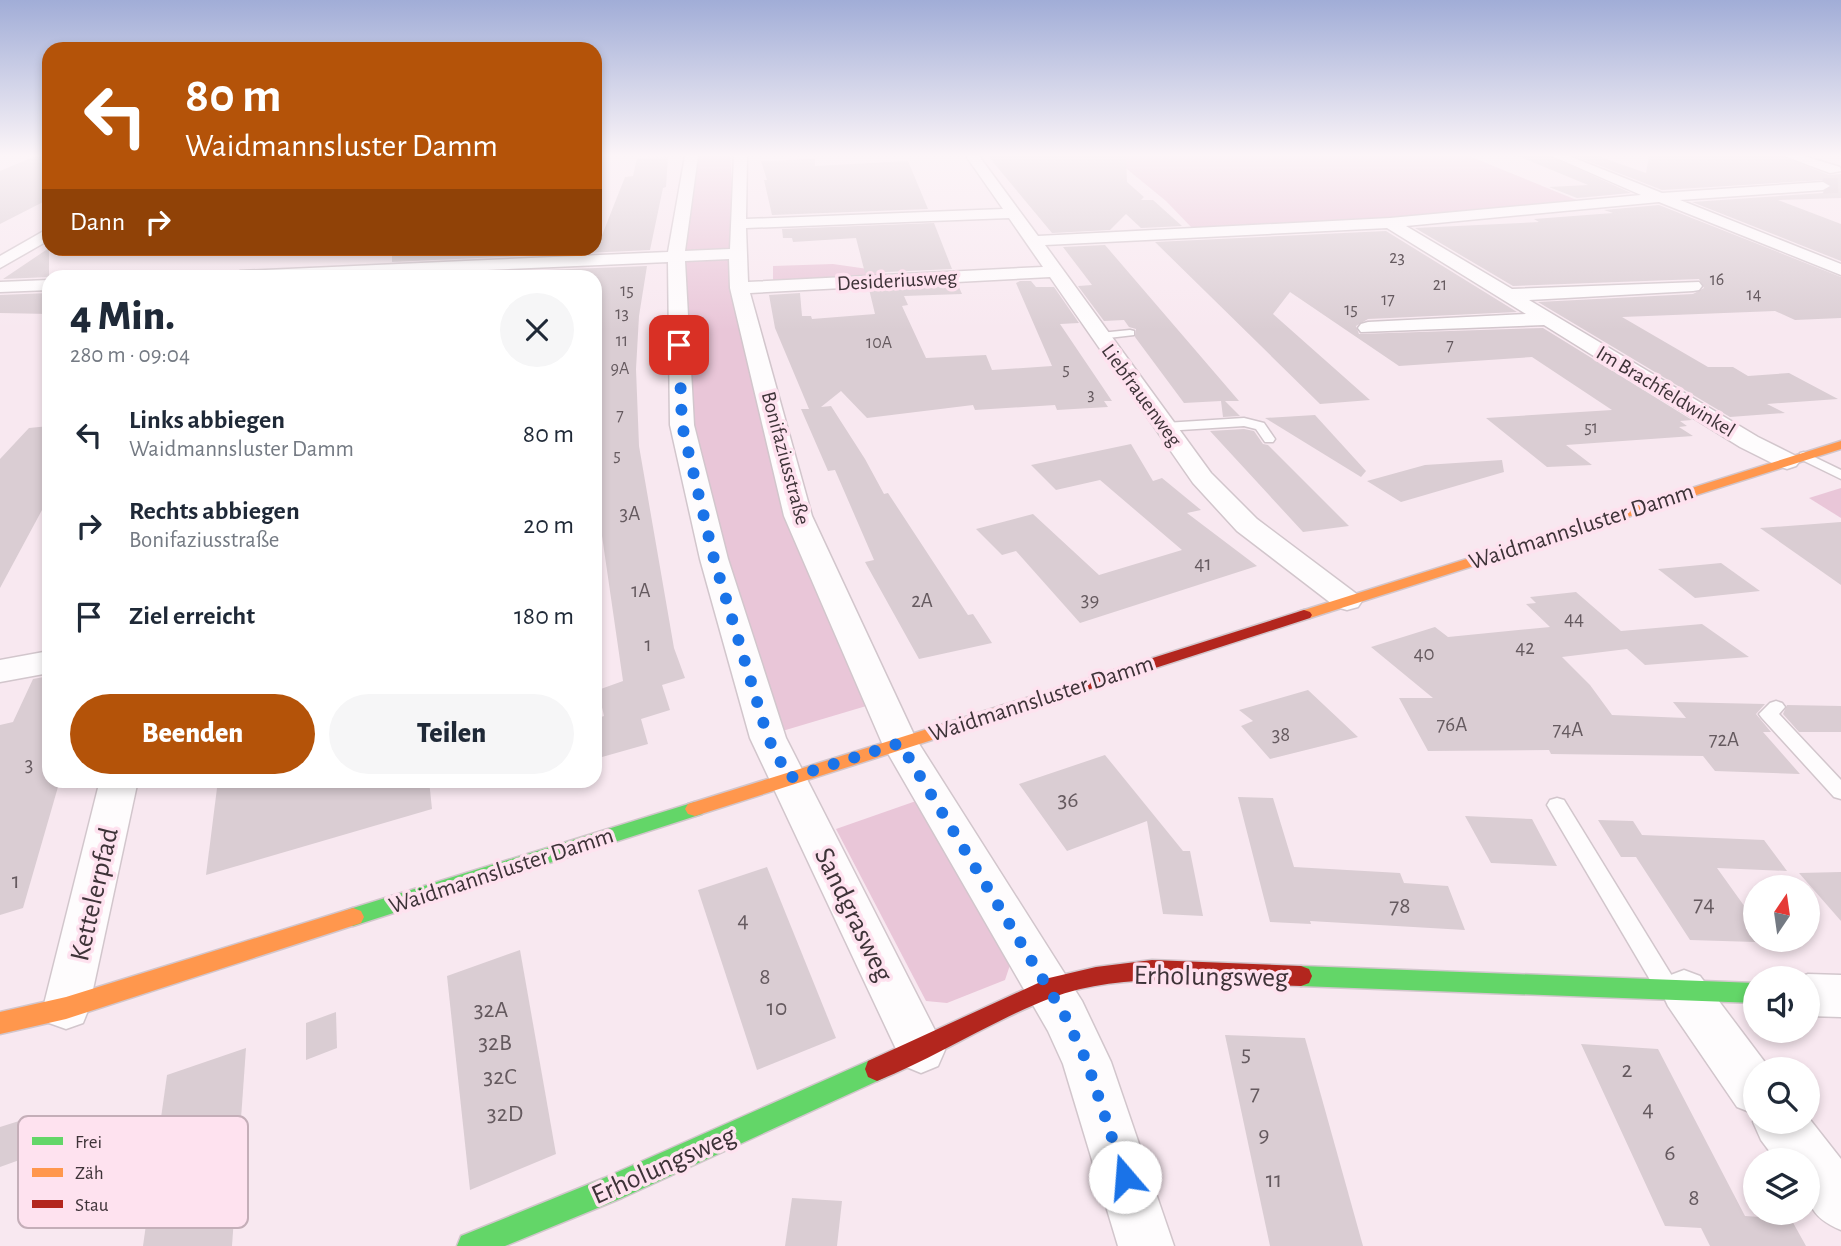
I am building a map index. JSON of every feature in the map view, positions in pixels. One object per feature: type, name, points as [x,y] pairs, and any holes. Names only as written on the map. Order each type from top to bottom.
[{"type":"main road","name":"Waidmannsluster Damm","points":[[0,1023],[66,1008],[1841,445]]},
{"type":"main road","name":"Erholungsweg","points":[[471,1246],[612,1188],[921,1050],[1049,988],[1096,977],[1152,970],[1743,993]]},
{"type":"street","points":[[682,214],[676,257],[682,425],[714,559],[753,690],[768,738],[789,778]]},
{"type":"street","name":"Bonifaziusstraße","points":[[740,214],[738,271],[798,516],[900,743]]},
{"type":"street","points":[[740,224],[985,214]]},
{"type":"street","name":"Liebfrauenweg","points":[[1014,214],[1202,478],[1247,525],[1347,601]]},
{"type":"street","points":[[1032,241],[1390,223],[1483,214]]},
{"type":"street","points":[[1706,214],[1841,270]]},
{"type":"street","name":"Im Brachfeldwinkel","points":[[1390,223],[1749,442],[1796,458]]},
{"type":"street","points":[[0,263],[42,237]]},
{"type":"street","points":[[360,270],[372,256]]},
{"type":"street","name":"Desideriusweg","points":[[431,270],[676,257],[738,271],[1054,272]]},
{"type":"street","points":[[0,288],[42,285]]},
{"type":"street","points":[[1508,295],[1693,286]]},
{"type":"street","points":[[1368,328],[1547,319]]},
{"type":"street","points":[[0,671],[42,663]]},
{"type":"street","points":[[900,743],[1049,988],[1087,1062],[1146,1246]]},
{"type":"street","name":"Sandgrasweg","points":[[789,778],[921,1050]]},
{"type":"street","name":"Kettelerpfad","points":[[66,1008],[117,788]]},
{"type":"street","points":[[1676,991],[1703,1021],[1743,1074]]},
{"type":"street","points":[[1820,995],[1841,996]]},
{"type":"street","points":[[1788,1134],[1841,1203]]},
{"type":"lane","points":[[1100,336],[1129,333]]},
{"type":"lane","points":[[1165,427],[1244,422],[1260,426],[1269,439]]},
{"type":"lane","points":[[1796,458],[1841,475]]},
{"type":"lane","points":[[1776,707],[1768,714],[1841,792]]},
{"type":"lane","points":[[1556,805],[1676,991]]},
{"type":"shaded area","points":[[688,214],[734,214],[733,290],[873,704],[779,732],[723,557],[689,423],[681,253]]},
{"type":"shaded area","points":[[1179,214],[1438,214],[1386,219],[1193,229]]},
{"type":"shaded area","points":[[833,264],[882,271],[884,275],[773,280],[773,266]]},
{"type":"shaded area","points":[[1841,488],[1841,518],[1809,498]]},
{"type":"shaded area","points":[[916,801],[1011,962],[1005,980],[947,1003],[926,1001],[836,829]]},
{"type":"building","points":[[0,214],[19,214],[0,224]]},
{"type":"building","points":[[610,214],[658,214],[650,250],[602,252],[602,235]]},
{"type":"building","points":[[1036,214],[1126,214],[1110,230],[1052,233]]},
{"type":"building","points":[[1126,214],[1169,214],[1182,226],[1141,228]]},
{"type":"building","points":[[1598,214],[1682,214],[1841,277],[1841,318],[1795,320],[1775,311],[1622,317],[1708,367],[1733,367],[1748,376],[1789,373],[1838,399],[1767,404],[1785,413],[1730,417],[1538,302],[1693,294],[1704,288],[1699,279],[1513,286],[1415,228],[1539,222],[1534,219]]},
{"type":"building","points":[[1723,214],[1815,214],[1841,224],[1841,261]]},
{"type":"building","points":[[934,223],[952,269],[865,273],[856,238],[793,242],[792,238],[783,238],[782,229]]},
{"type":"building","points":[[1386,231],[1517,312],[1368,319],[1356,326],[1359,334],[1543,328],[1692,420],[1680,421],[1687,426],[1679,427],[1693,436],[1566,445],[1592,465],[1547,467],[1486,418],[1612,410],[1532,357],[1399,366],[1290,292],[1273,314],[1370,400],[1320,404],[1155,242]]},
{"type":"building","points":[[1105,245],[1239,401],[1225,401],[1240,416],[1223,417],[1221,401],[1184,403],[1135,337],[1136,329],[1129,327],[1124,320],[1104,321],[1078,286],[1092,285],[1063,247]]},
{"type":"building","points":[[42,253],[42,256],[49,256],[49,270],[42,270],[42,277],[3,279]]},
{"type":"building","points":[[392,256],[521,256],[392,262]]},
{"type":"building","points":[[647,266],[639,316],[636,369],[639,446],[674,648],[685,678],[662,685],[670,710],[641,719],[648,744],[602,757],[602,689],[623,681],[602,536],[602,270],[547,270]]},
{"type":"building","points":[[1031,281],[1036,287],[1054,287],[1079,323],[1060,324],[1112,401],[1104,401],[1108,407],[1057,410],[1055,405],[975,410],[973,405],[867,418],[841,391],[821,407],[831,406],[884,494],[888,493],[968,615],[973,614],[992,643],[919,659],[865,562],[874,560],[835,470],[828,471],[801,409],[809,409],[775,328],[769,295],[800,293],[802,316],[811,316],[812,319],[875,314],[869,289],[958,285],[962,294],[904,296],[908,305],[902,306],[926,358],[986,355],[992,370],[1052,366],[1016,283]]},
{"type":"building","points":[[42,293],[42,314],[0,313],[0,295]]},
{"type":"building","points":[[1315,415],[1366,471],[1361,477],[1265,418]]},
{"type":"building","points":[[42,427],[42,510],[0,588],[0,459],[29,428]]},
{"type":"building","points":[[1210,431],[1254,431],[1263,444],[1268,445],[1349,526],[1303,532]]},
{"type":"building","points":[[1131,444],[1153,481],[1162,478],[1201,510],[1187,513],[1257,566],[1080,623],[1016,551],[1002,555],[976,529],[1033,514],[1099,575],[1182,550],[1100,480],[1056,490],[1031,465]]},
{"type":"building","points":[[1502,460],[1504,472],[1401,502],[1367,481],[1425,465]]},
{"type":"building","points":[[1841,522],[1841,585],[1760,528]]},
{"type":"building","points":[[1721,563],[1760,591],[1695,598],[1658,569]]},
{"type":"building","points":[[1576,592],[1621,631],[1702,624],[1749,657],[1645,665],[1627,649],[1562,657],[1590,685],[1612,715],[1686,718],[1673,702],[1765,704],[1756,714],[1771,732],[1763,732],[1800,774],[1715,771],[1703,756],[1551,754],[1549,750],[1428,751],[1399,698],[1433,698],[1371,647],[1435,627],[1448,637],[1550,627],[1526,604],[1536,603],[1530,597]]},
{"type":"building","points":[[42,677],[42,788],[58,788],[23,908],[0,915],[0,725],[13,722],[33,679]]},
{"type":"building","points":[[1308,690],[1358,737],[1270,759],[1241,726],[1253,721],[1239,710]]},
{"type":"building","points":[[1787,705],[1841,706],[1841,732],[1799,732],[1783,714]]},
{"type":"building","points":[[1105,755],[1183,851],[1190,851],[1203,916],[1163,914],[1147,821],[1067,851],[1019,784]]},
{"type":"building","points":[[217,788],[430,788],[432,809],[206,875]]},
{"type":"building","points":[[1238,797],[1273,798],[1294,867],[1400,873],[1404,883],[1448,886],[1465,930],[1310,921],[1311,924],[1270,922]]},
{"type":"building","points":[[1465,816],[1532,819],[1557,866],[1491,863]]},
{"type":"building","points":[[1598,820],[1633,821],[1642,835],[1764,840],[1787,871],[1717,868],[1743,904],[1743,942],[1690,940],[1636,857],[1621,857]]},
{"type":"building","points":[[767,867],[836,1038],[757,1070],[698,890]]},
{"type":"building","points":[[1841,872],[1841,921],[1820,897],[1820,875],[1799,873]]},
{"type":"building","points":[[520,950],[556,1154],[470,1190],[447,976]]},
{"type":"building","points":[[336,1012],[337,1048],[306,1060],[306,1023]]},
{"type":"building","points":[[1225,1035],[1305,1038],[1363,1246],[1270,1246]]},
{"type":"building","points":[[1581,1044],[1658,1049],[1743,1212],[1743,1225],[1794,1225],[1806,1246],[1710,1246],[1701,1228],[1665,1226]]},
{"type":"building","points":[[246,1048],[241,1116],[161,1116],[167,1075]]},
{"type":"building","points":[[18,1121],[18,1161],[0,1167],[0,1127]]},
{"type":"building","points":[[792,1198],[842,1201],[837,1246],[785,1246]]},
{"type":"building","points":[[146,1228],[233,1228],[232,1246],[143,1246]]},
{"type":"traffic: fast","points":[[353,917],[695,809]]},
{"type":"traffic: fast","points":[[1301,976],[1743,993]]},
{"type":"traffic: fast","points":[[471,1246],[612,1188],[877,1069]]},
{"type":"traffic: slow","points":[[1304,615],[1841,445]]},
{"type":"traffic: slow","points":[[695,809],[1004,711]]},
{"type":"traffic: slow","points":[[0,1023],[66,1008],[353,917]]},
{"type":"traffic: jam","points":[[1004,711],[1304,615]]},
{"type":"traffic: jam","points":[[877,1069],[1049,988],[1096,977],[1152,970],[1301,976]]},
{"type":"route","points":[[679,345],[682,425],[714,559],[768,738],[789,778],[900,743],[1065,1016],[1087,1062],[1125,1177]]}]
